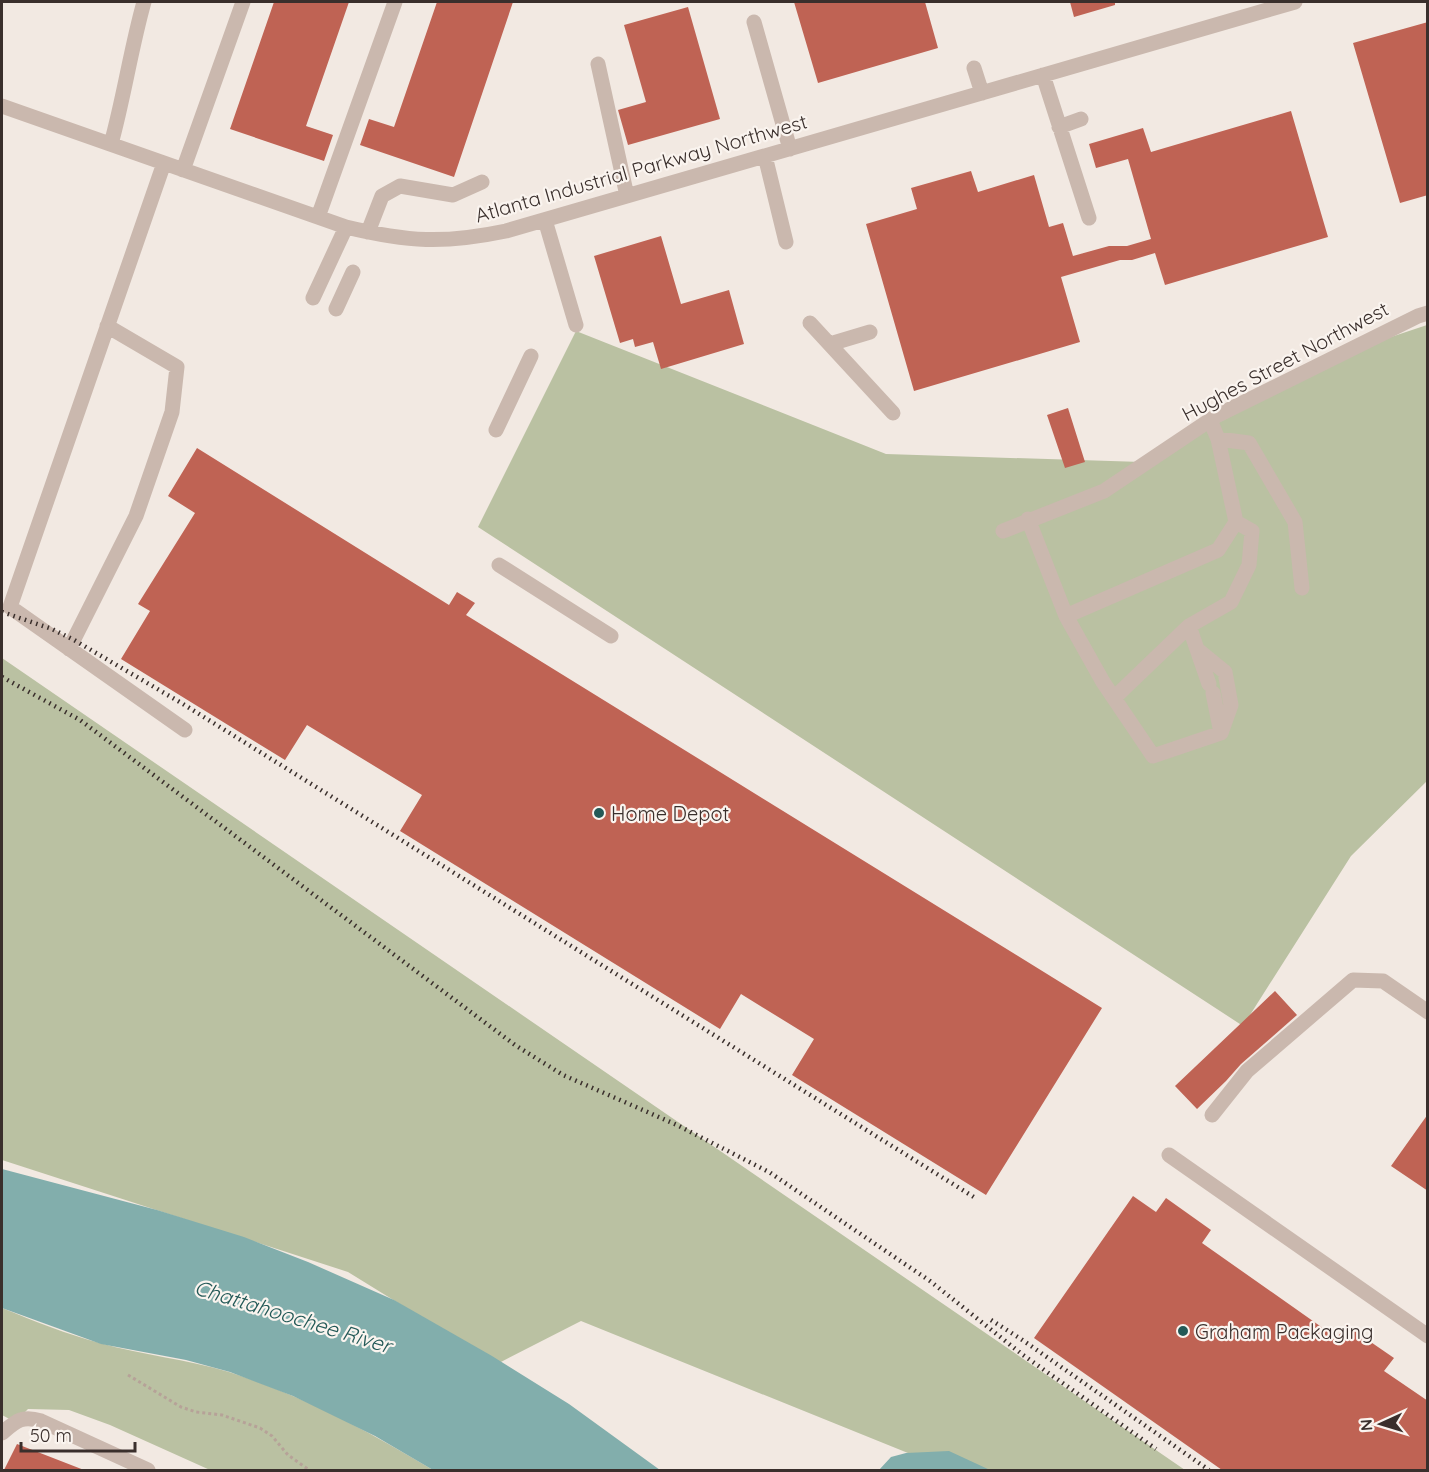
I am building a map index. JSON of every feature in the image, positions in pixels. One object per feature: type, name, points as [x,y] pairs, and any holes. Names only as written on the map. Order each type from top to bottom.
[{"type":"street","points":[[111,144],[123,100],[135,32],[144,2]]},
{"type":"street","points":[[183,170],[243,2]]},
{"type":"street","points":[[318,217],[395,2]]},
{"type":"street","name":"Atlanta Industrial Parkway Northwest","points":[[2,106],[346,227],[388,237],[430,241],[469,239],[545,220],[1043,75],[1272,5],[1295,2]]},
{"type":"street","points":[[754,22],[790,148]]},
{"type":"street","points":[[598,64],[627,196]]},
{"type":"street","points":[[974,68],[981,93]]},
{"type":"street","points":[[1043,75],[1089,218]]},
{"type":"street","points":[[1059,127],[1081,119]]},
{"type":"street","points":[[765,156],[786,242]]},
{"type":"street","points":[[164,163],[10,608],[185,730]]},
{"type":"street","points":[[368,232],[382,196],[400,186],[453,195],[482,182]]},
{"type":"street","points":[[545,220],[576,325]]},
{"type":"street","points":[[313,298],[346,227]]},
{"type":"street","points":[[336,309],[353,272]]},
{"type":"street","name":"Hughes Street Northwest","points":[[1003,531],[1028,519],[1104,491],[1210,420],[1428,313]]},
{"type":"street","points":[[810,323],[893,413]]},
{"type":"street","points":[[69,649],[136,516],[172,412],[177,367],[107,326]]},
{"type":"street","points":[[830,344],[870,332]]},
{"type":"street","points":[[496,430],[531,356]]},
{"type":"street","points":[[1066,616],[1218,550],[1236,522],[1218,439],[1210,420]]},
{"type":"street","points":[[1218,439],[1249,443],[1296,522],[1302,588]]},
{"type":"street","points":[[1028,519],[1066,616],[1103,682],[1153,756],[1221,733]]},
{"type":"street","points":[[1114,698],[1189,626],[1231,602],[1249,565],[1252,531],[1236,522]]},
{"type":"street","points":[[499,566],[611,636]]},
{"type":"street","points":[[1189,626],[1211,688],[1221,733]]},
{"type":"street","points":[[1198,650],[1225,672],[1231,705],[1221,733]]},
{"type":"street","points":[[1212,1115],[1247,1071],[1353,980],[1383,981],[1428,1012]]},
{"type":"street","points":[[1169,1155],[1428,1336]]},
{"type":"street","points":[[2,1433],[15,1422],[29,1418],[41,1421],[148,1470]]},
{"type":"path","points":[[129,1375],[181,1407],[196,1412],[222,1415],[260,1428],[272,1436],[292,1459],[309,1470]]},
{"type":"green space","points":[[1427,325],[1427,781],[1351,856],[1243,1026],[478,527],[576,331],[886,454],[1142,462],[1373,343]]},
{"type":"green space","points":[[2,658],[1185,1470],[950,1470],[581,1321],[497,1364],[348,1272],[2,1160]]},
{"type":"green space","points":[[2,1308],[87,1339],[213,1368],[256,1381],[334,1415],[433,1470],[210,1470],[110,1425],[69,1410],[28,1409],[15,1422],[2,1415]]},
{"type":"water","name":"Chattahoochee River","points":[[2,1169],[157,1210],[244,1237],[394,1300],[492,1356],[569,1404],[660,1470],[433,1470],[375,1436],[293,1396],[230,1372],[186,1360],[101,1344],[2,1308]]},
{"type":"water","points":[[949,1451],[990,1470],[879,1470],[891,1457],[906,1453]]},
{"type":"building","points":[[274,2],[349,2],[306,126],[333,135],[324,161],[230,129]]},
{"type":"building","points":[[437,2],[513,2],[454,177],[360,145],[369,119],[394,127]]},
{"type":"building","points":[[794,2],[925,2],[938,48],[818,83]]},
{"type":"building","points":[[1070,2],[1115,2],[1115,5],[1074,17]]},
{"type":"building","points":[[688,7],[720,119],[628,145],[618,110],[646,102],[624,25]]},
{"type":"building","points":[[1428,22],[1428,195],[1400,203],[1353,43]]},
{"type":"building","points":[[1291,111],[1328,237],[1165,285],[1155,253],[1132,260],[1120,260],[1061,277],[1080,342],[914,391],[866,224],[917,209],[911,188],[971,171],[978,192],[1034,175],[1049,227],[1063,223],[1073,256],[1109,246],[1127,246],[1151,239],[1128,159],[1096,168],[1089,144],[1143,128],[1151,152]]},
{"type":"building","points":[[661,236],[681,304],[729,290],[744,344],[661,369],[653,342],[635,347],[633,339],[620,343],[594,256]]},
{"type":"building","points":[[1068,408],[1085,462],[1065,468],[1047,415]]},
{"type":"building","name":"Home Depot","points":[[197,448],[449,605],[457,592],[475,603],[466,615],[1102,1008],[986,1195],[792,1075],[814,1039],[741,994],[720,1029],[400,831],[422,795],[307,725],[285,760],[121,659],[150,611],[138,604],[195,513],[168,496]]},
{"type":"building","points":[[1275,991],[1297,1015],[1241,1064],[1197,1109],[1175,1086]]},
{"type":"building","points":[[1428,1114],[1428,1191],[1391,1166]]},
{"type":"building","name":"Graham Packaging","points":[[1133,1196],[1156,1212],[1166,1198],[1211,1230],[1202,1243],[1337,1338],[1346,1325],[1394,1358],[1384,1371],[1428,1401],[1428,1470],[1222,1470],[1034,1338]]},
{"type":"building","points":[[17,1444],[84,1470],[4,1470]]},
{"type":"railway","points":[[2,612],[52,629],[74,640],[183,704],[977,1199]]},
{"type":"railway","points":[[2,677],[80,720],[515,1045],[563,1075],[677,1125],[769,1172],[930,1281],[1023,1355],[1156,1449]]},
{"type":"railway","points":[[991,1320],[1209,1470]]},
{"type":"place","name":"Home Depot","points":[[599,813]]},
{"type":"place","name":"Graham Packaging","points":[[1183,1331]]}]
